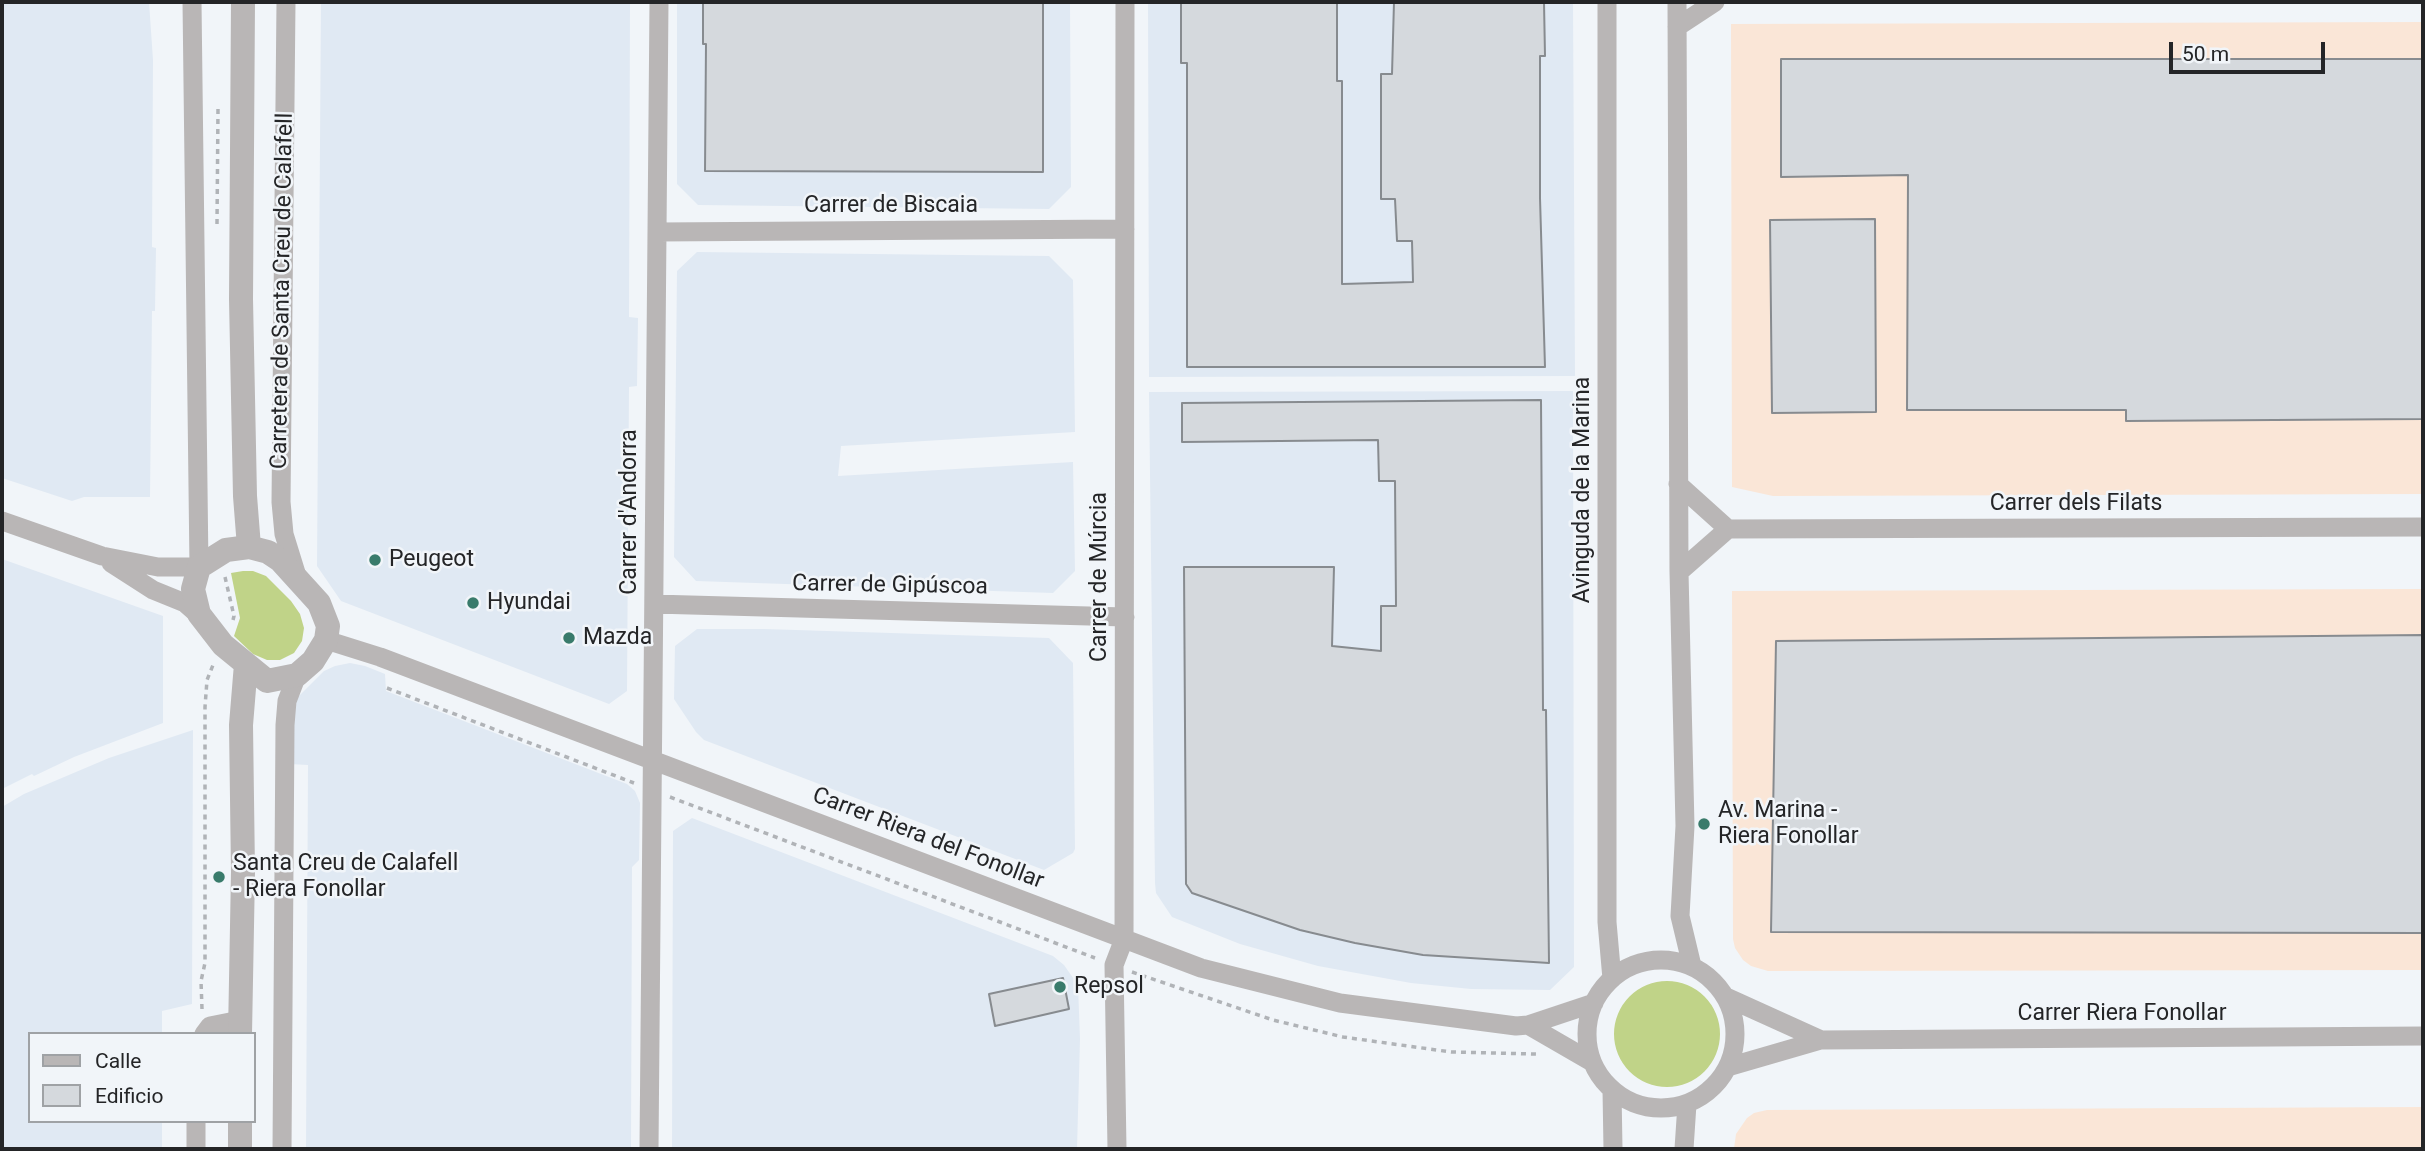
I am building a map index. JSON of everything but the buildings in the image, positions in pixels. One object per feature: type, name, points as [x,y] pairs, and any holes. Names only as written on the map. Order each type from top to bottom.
[{"type":"street","points":[[192,2],[199,567],[193,589],[201,617]]},
{"type":"street","name":"Carretera de Santa Creu de Calafell","points":[[243,2],[241,299],[245,496],[249,547]]},
{"type":"street","name":"Carretera de Santa Creu de Calafell","points":[[286,2],[281,502],[284,534],[297,578]]},
{"type":"street","name":"Carrer d'Andorra","points":[[649,1149],[659,2]]},
{"type":"street","name":"Carrer de Múrcia","points":[[1117,1149],[1114,965],[1124,939],[1125,2]]},
{"type":"street","name":"Avinguda de la Marina","points":[[1607,2],[1607,922],[1612,979]]},
{"type":"street","points":[[1677,2],[1678,484],[1685,826],[1680,916],[1692,966]]},
{"type":"street","points":[[1677,27],[1714,2]]},
{"type":"street","name":"Carrer de Biscaia","points":[[657,232],[1125,229]]},
{"type":"street","points":[[1678,484],[1728,529],[1679,572]]},
{"type":"street","points":[[2,521],[102,556],[158,567],[199,567],[226,550],[249,547],[268,552],[280,560],[319,604],[328,626],[326,640],[313,661],[297,675],[267,681],[216,638],[201,617],[185,603],[153,590],[102,556]]},
{"type":"street","name":"Carrer dels Filats","points":[[1728,529],[2423,527]]},
{"type":"street","name":"Carrer de Gipúscoa","points":[[654,604],[1125,617]]},
{"type":"street","name":"Carrer Riera del Fonollar","points":[[326,640],[380,657],[1201,968],[1340,1003],[1528,1026]]},
{"type":"street","points":[[206,1032],[210,1026],[240,1027],[243,872],[241,734],[246,664]]},
{"type":"street","points":[[282,1149],[285,726],[287,701],[297,675]]},
{"type":"street","points":[[1650,961],[1679,962],[1692,966],[1715,982],[1733,1013],[1736,1031],[1734,1050],[1728,1067],[1715,1086],[1687,1104],[1668,1108],[1648,1107],[1629,1101],[1604,1082],[1592,1062],[1587,1032],[1594,1003],[1612,979],[1636,964],[1650,961]]},
{"type":"street","name":"Carrer Riera Fonollar","points":[[1726,997],[1821,1040]]},
{"type":"street","points":[[1528,1026],[1594,1003]]},
{"type":"street","points":[[1528,1026],[1592,1062]]},
{"type":"street","name":"Carrer Riera Fonollar","points":[[1728,1067],[1821,1040],[2423,1036]]},
{"type":"street","points":[[1612,1090],[1613,1149]]},
{"type":"street","points":[[1684,1149],[1687,1104]]},
{"type":"street","points":[[196,1123],[196,1149]]},
{"type":"street","points":[[240,1123],[240,1149]]},
{"type":"path","points":[[225,574],[234,616],[232,628]]},
{"type":"path","points":[[201,1006],[201,981],[205,962],[207,680],[215,663]]},
{"type":"path","points":[[206,727],[215,726]]},
{"type":"shaded area","points":[[2,2],[149,2],[153,60],[152,247],[156,248],[155,311],[152,311],[150,497],[84,497],[72,501],[2,478]]},
{"type":"shaded area","points":[[321,2],[630,2],[629,317],[638,318],[637,386],[629,387],[627,691],[609,704],[341,601],[317,566]]},
{"type":"shaded area","points":[[677,2],[1070,2],[1071,187],[1049,209],[698,205],[677,184]]},
{"type":"shaded area","points":[[1148,2],[1573,2],[1575,376],[1149,377]]},
{"type":"shaded area","points":[[2423,22],[2423,494],[1773,496],[1732,487],[1731,24]]},
{"type":"shaded area","points":[[697,252],[1049,256],[1073,280],[1075,432],[841,446],[838,476],[1073,462],[1075,571],[1053,593],[696,581],[674,557],[677,271]]},
{"type":"shaded area","points":[[1573,391],[1574,967],[1550,990],[1471,989],[1411,983],[1318,966],[1240,944],[1172,917],[1156,893],[1155,883],[1149,392]]},
{"type":"shaded area","points":[[2,559],[163,616],[163,723],[74,757],[34,776],[32,774],[2,789]]},
{"type":"shaded area","points":[[2423,589],[2423,970],[1768,971],[1751,966],[1735,948],[1732,591]]},
{"type":"shaded area","points":[[697,629],[1049,638],[1073,663],[1073,853],[1044,870],[704,740],[674,699],[675,646]]},
{"type":"shaded area","points":[[350,663],[385,674],[386,691],[627,784],[635,791],[640,803],[639,860],[632,867],[631,1149],[306,1149],[308,765],[289,764],[292,711],[298,697],[324,671]]},
{"type":"shaded area","points":[[193,730],[192,1004],[162,1011],[162,1032],[28,1032],[28,1123],[162,1123],[162,1149],[2,1149],[2,807],[24,794],[109,758]]},
{"type":"shaded area","points":[[692,818],[1053,956],[1064,965],[1078,985],[1080,1039],[1077,1149],[672,1149],[673,831]]},
{"type":"shaded area","points":[[2423,1107],[2423,1149],[1734,1149],[1736,1134],[1747,1118],[1767,1110]]},
{"type":"green space","points":[[253,571],[266,576],[300,614],[304,628],[302,641],[294,653],[280,660],[267,660],[253,654],[234,636],[240,618],[231,573]]},
{"type":"green space","points":[[1667,981],[1687,985],[1704,997],[1716,1014],[1720,1034],[1716,1054],[1704,1071],[1687,1083],[1667,1087],[1647,1083],[1630,1071],[1618,1054],[1614,1034],[1618,1014],[1630,997],[1647,985]]},
{"type":"place","name":"Peugeot","points":[[375,560]]},
{"type":"place","name":"Hyundai","points":[[473,603]]},
{"type":"place","name":"Mazda","points":[[569,638]]},
{"type":"place","name":"Av. Marina - Riera Fonollar","points":[[1704,824]]},
{"type":"place","name":"Santa Creu de Calafell - Riera Fonollar","points":[[219,877]]},
{"type":"place","name":"Repsol","points":[[1060,987]]}]
